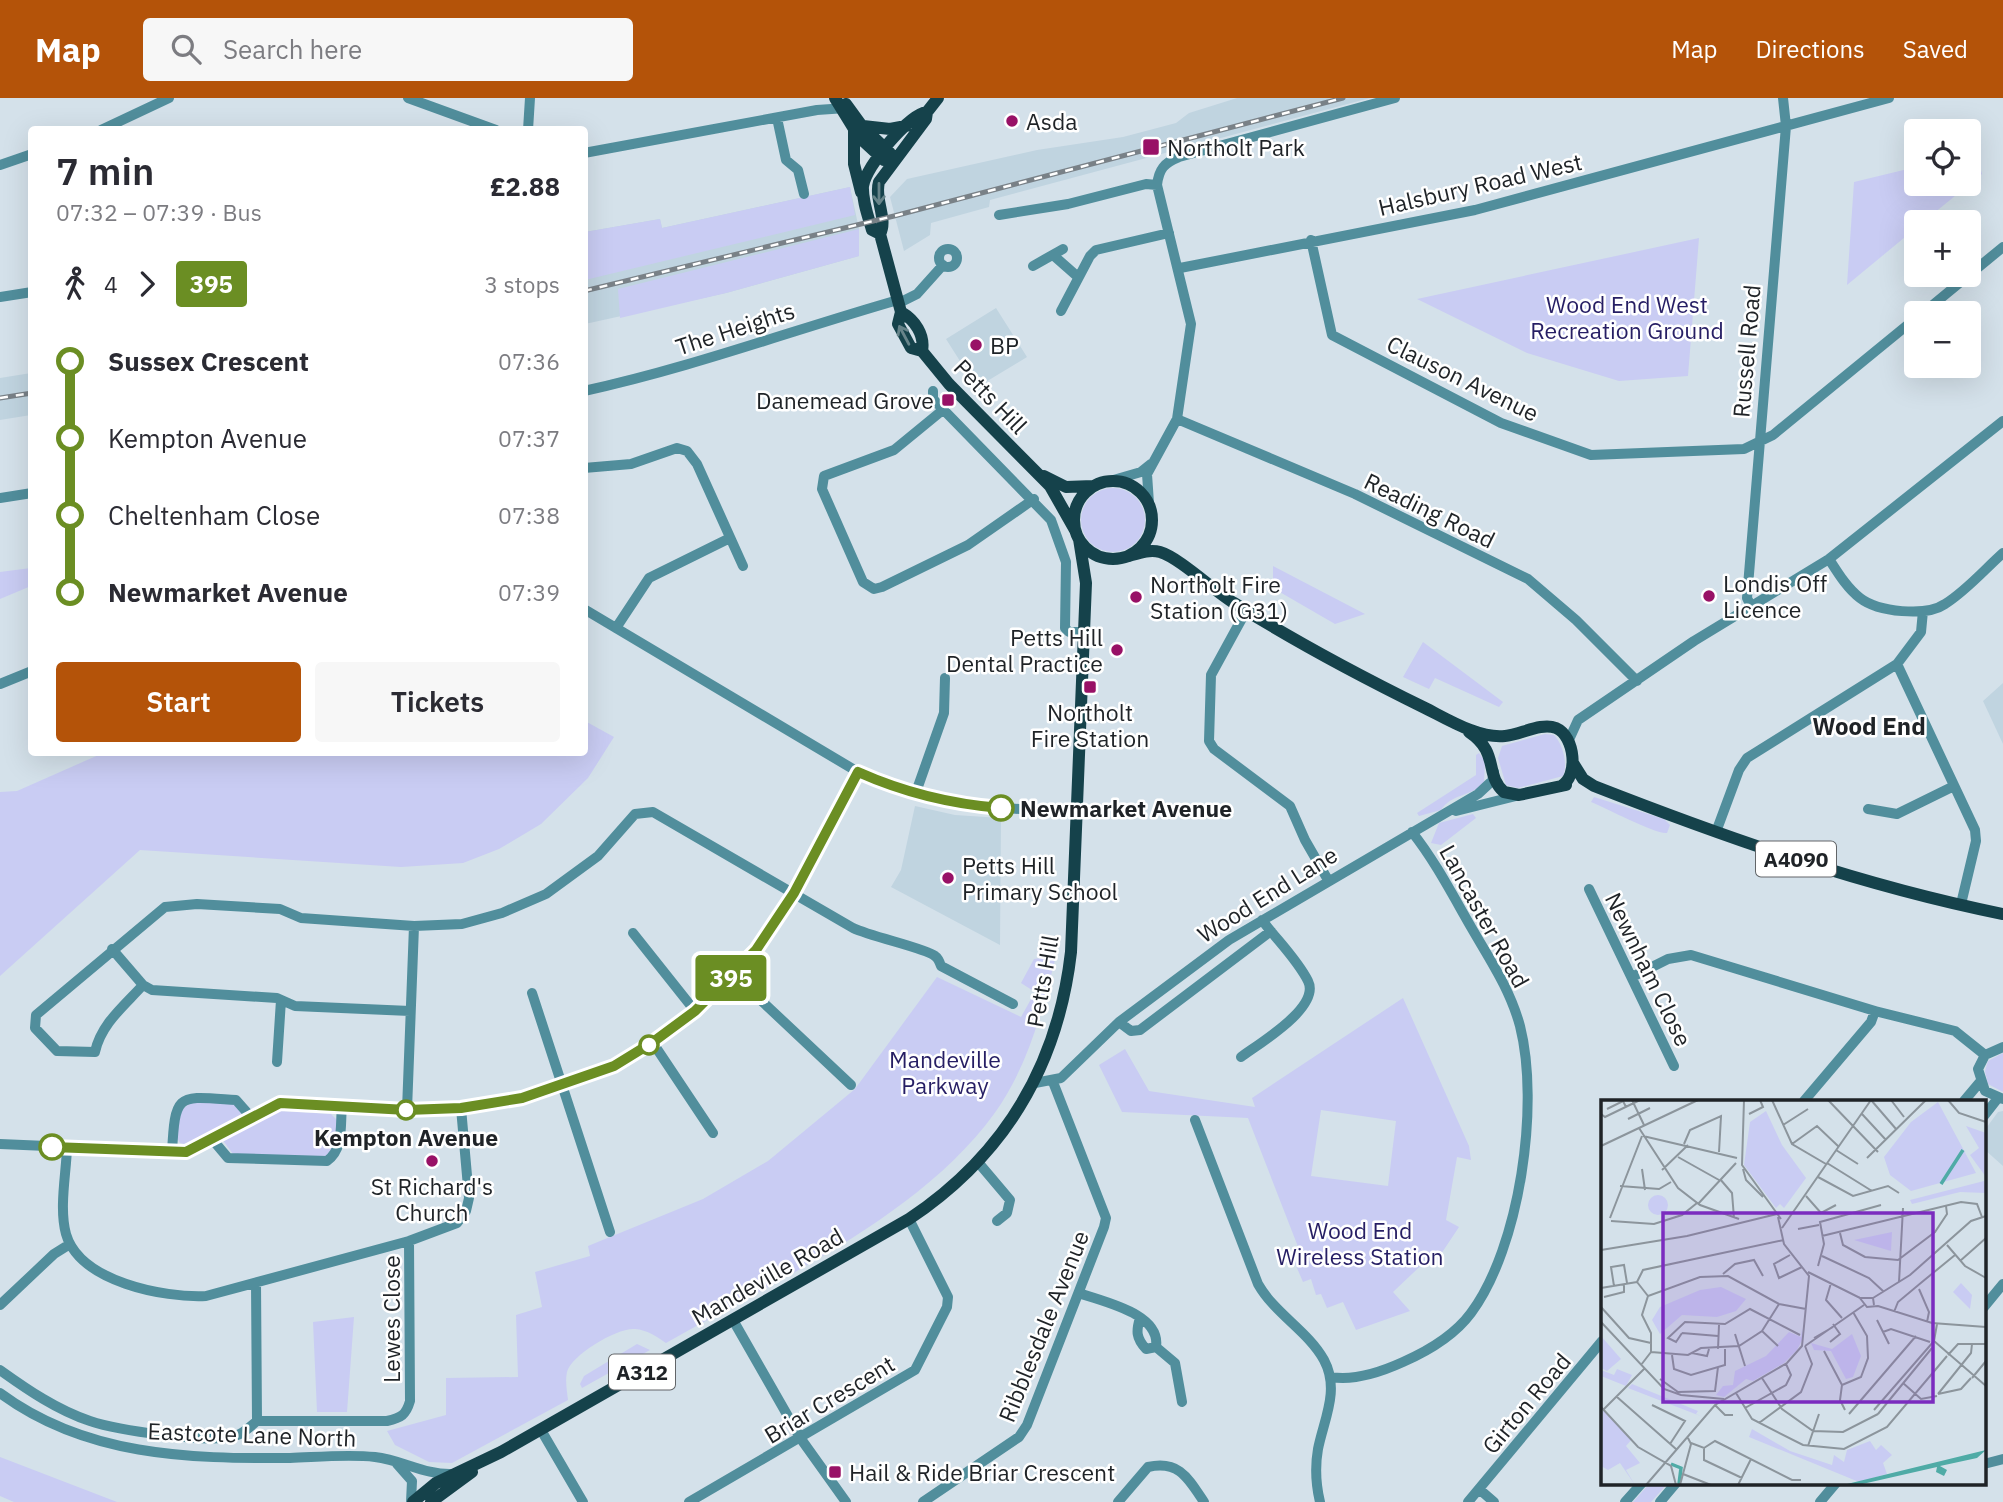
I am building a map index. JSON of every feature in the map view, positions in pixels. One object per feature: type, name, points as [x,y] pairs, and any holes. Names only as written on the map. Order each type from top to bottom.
[{"type":"main road","name":"A312","points":[[927,112],[918,113],[906,125],[887,157],[877,187],[883,227],[880,234],[872,230],[864,199],[865,178],[887,157],[926,119],[927,112],[938,98]]},
{"type":"main road","points":[[840,102],[858,128],[887,157]]},
{"type":"main road","points":[[858,128],[890,130],[906,125]]},
{"type":"main road","points":[[858,128],[854,164],[864,199]]},
{"type":"main road","name":"Petts Hill","points":[[880,234],[899,305],[898,324],[911,348],[922,351],[949,384],[1033,468],[1060,499],[1077,534],[1086,583],[1068,979],[1055,1032],[1035,1083]]},
{"type":"main road","name":"Petts Hill","points":[[1033,468],[1066,487],[1103,483]]},
{"type":"main road","points":[[1150,507],[1150,534],[1142,547],[1123,558],[1099,556],[1077,534],[1076,507],[1084,494],[1103,483],[1133,486],[1150,507],[1160,542],[1172,558]]},
{"type":"main road","points":[[1086,583],[1095,568],[1123,558],[1154,551],[1172,558],[1246,611],[1340,666],[1453,722],[1485,744],[1499,787],[1512,795],[1519,795]]},
{"type":"main road","points":[[1453,722],[1504,737]]},
{"type":"main road","points":[[1490,755],[1492,745],[1504,737],[1546,727],[1558,728],[1568,743],[1573,763],[1570,779],[1561,786]]},
{"type":"main road","name":"A4090","points":[[1573,763],[1577,773],[1594,786],[1716,832],[1848,875],[2003,914]]},
{"type":"main road","name":"A4090","points":[[1561,786],[1594,786]]},
{"type":"main road","name":"Wood End Lane","points":[[1519,795],[1561,786]]},
{"type":"main road","name":"Mandeville Road","points":[[428,1496],[454,1474],[483,1462],[541,1430],[909,1219],[943,1193],[977,1161],[1011,1120],[1035,1083]]},
{"type":"main road","name":"Mandeville Road","points":[[412,1502],[443,1494],[483,1462]]},
{"type":"street","points":[[110,126],[169,98]]},
{"type":"street","points":[[408,98],[485,126]]},
{"type":"street","points":[[528,126],[530,98]]},
{"type":"street","points":[[1150,507],[1146,481],[1154,460],[1177,419],[1191,324],[1180,268],[1157,185],[1158,173],[1167,162],[1179,156],[1395,98]]},
{"type":"street","name":"Russell Road","points":[[1751,606],[1747,598],[1758,443],[1786,126],[1783,98]]},
{"type":"street","name":"Halsbury Road West","points":[[1180,268],[1311,240],[1475,210],[1889,98]]},
{"type":"street","points":[[588,152],[778,118],[840,102]]},
{"type":"street","points":[[778,118],[786,160],[798,170],[804,194]]},
{"type":"street","points":[[0,165],[28,155]]},
{"type":"street","points":[[999,215],[1068,204],[1146,184],[1157,185]]},
{"type":"street","points":[[1061,311],[1096,250],[1169,233]]},
{"type":"street","name":"Clauson Avenue","points":[[1311,240],[1332,335],[1501,423],[1600,456],[1744,449],[1758,443]]},
{"type":"street","points":[[1938,301],[2003,247]]},
{"type":"street","points":[[1033,266],[1063,249]]},
{"type":"street","points":[[1054,255],[1079,277]]},
{"type":"street","name":"The Heights","points":[[588,390],[655,376],[720,352],[899,305],[917,294],[943,265]]},
{"type":"street","points":[[0,297],[28,293]]},
{"type":"street","points":[[1758,443],[1773,435],[1904,328]]},
{"type":"street","name":"Petts Hill","points":[[933,391],[932,397],[1034,499],[1051,520],[1064,554],[1065,628],[1069,632],[1084,632]]},
{"type":"street","points":[[944,409],[894,450],[833,471],[822,482],[821,489],[863,582],[874,589],[882,587],[968,545],[1034,499]]},
{"type":"street","name":"Reading Road","points":[[1177,419],[1355,494],[1528,579],[1576,620],[1637,681]]},
{"type":"street","points":[[1568,743],[1572,728],[1584,716],[1751,606],[1829,559],[2003,421]]},
{"type":"street","points":[[588,468],[631,464],[677,448],[687,451],[697,464],[743,566]]},
{"type":"street","points":[[1103,483],[1141,472],[1154,460]]},
{"type":"street","points":[[0,498],[28,494]]},
{"type":"street","points":[[616,628],[649,578],[730,538]]},
{"type":"street","points":[[1829,559],[1842,579],[1872,605],[1923,611],[1945,605],[2003,554]]},
{"type":"street","points":[[588,611],[858,772],[915,794],[968,806],[1077,812]]},
{"type":"street","points":[[1246,611],[1211,675],[1209,741],[1214,749],[1290,806],[1305,840],[1328,880]]},
{"type":"street","points":[[1716,832],[1739,770],[1747,758],[1897,664],[1921,632],[1923,611]]},
{"type":"street","points":[[1897,664],[1975,830],[1976,841],[1961,904]]},
{"type":"street","points":[[0,684],[28,673]]},
{"type":"street","points":[[915,794],[944,712],[945,678]]},
{"type":"street","points":[[1546,727],[1584,716]]},
{"type":"street","points":[[0,1144],[186,1152],[287,1101],[407,1110],[461,1108],[522,1098],[614,1066],[695,1011],[734,975],[772,928],[794,893],[858,772]]},
{"type":"street","name":"Wood End Lane","points":[[1053,1082],[1066,1074],[1119,1022],[1229,940],[1483,790],[1492,781],[1494,772]]},
{"type":"street","points":[[1868,809],[1897,814],[1954,786]]},
{"type":"street","name":"Wood End Lane","points":[[1445,814],[1519,795]]},
{"type":"street","points":[[143,985],[107,1023],[98,1036],[95,1052],[57,1051],[38,1031],[34,1022],[36,1015],[164,907],[197,904],[280,909],[301,918],[414,926],[440,926],[483,919],[535,900],[581,870],[629,820],[645,811],[653,812],[875,938],[937,957],[941,966],[1013,1004]]},
{"type":"street","name":"Lancaster Road","points":[[1331,1377],[1343,1379],[1387,1369],[1427,1351],[1446,1338],[1471,1313],[1508,1238],[1522,1176],[1525,1062],[1516,1013],[1497,969],[1432,858],[1412,832]]},
{"type":"street","name":"Newnham Close","points":[[1589,889],[1674,1066]]},
{"type":"street","points":[[1241,1057],[1304,1008],[1311,993],[1308,980],[1262,920]]},
{"type":"street","points":[[407,1110],[414,926]]},
{"type":"street","name":"Wood End Lane","points":[[1119,1022],[1132,1031],[1140,1030],[1270,932]]},
{"type":"street","points":[[633,933],[695,1011]]},
{"type":"street","points":[[112,949],[143,985],[152,990],[277,998],[283,1002],[410,1011]]},
{"type":"street","points":[[1632,977],[1668,959],[1691,955],[1875,1011],[1955,1031],[1985,1055]]},
{"type":"street","points":[[734,975],[851,1086]]},
{"type":"street","points":[[532,993],[610,1232]]},
{"type":"street","points":[[277,1062],[283,1002]]},
{"type":"street","points":[[1805,1100],[1871,1022],[1875,1011]]},
{"type":"street","points":[[653,1042],[713,1133]]},
{"type":"street","points":[[1986,1114],[2001,1099],[1985,1091],[1978,1069],[1985,1055],[2003,1047]]},
{"type":"street","points":[[1035,1083],[1053,1082]]},
{"type":"street","name":"Ribblesdale Avenue","points":[[923,1502],[1019,1437],[1034,1412],[1106,1218],[1053,1082]]},
{"type":"street","points":[[1965,1100],[1980,1082]]},
{"type":"street","points":[[172,1153],[174,1118],[183,1101],[191,1097],[236,1100],[251,1117]]},
{"type":"street","points":[[212,1139],[228,1158],[327,1161],[335,1155],[339,1146],[342,1106]]},
{"type":"street","points":[[67,1148],[64,1222],[69,1244],[90,1264],[116,1281],[175,1297],[206,1296],[409,1241],[457,1223],[466,1211],[469,1198],[461,1108]]},
{"type":"street","points":[[1195,1120],[1258,1284],[1271,1305],[1314,1346],[1331,1377],[1330,1407],[1317,1458],[1320,1502]]},
{"type":"street","points":[[977,1161],[1010,1200],[1007,1213],[998,1221]]},
{"type":"street","name":"Briar Crescent","points":[[689,1502],[915,1370],[947,1307],[948,1297],[909,1219]]},
{"type":"street","name":"Lewes Close","points":[[257,1421],[387,1421],[400,1419],[407,1411],[411,1389],[409,1241]]},
{"type":"street","points":[[0,1305],[54,1254],[69,1244]]},
{"type":"street","points":[[0,1370],[58,1407],[115,1428],[181,1436],[235,1436],[257,1421],[256,1283]]},
{"type":"street","points":[[1986,1305],[2003,1284]]},
{"type":"street","points":[[1079,1293],[1149,1322],[1157,1340],[1156,1347]]},
{"type":"street","points":[[1140,1318],[1136,1333],[1140,1343],[1146,1349],[1156,1347]]},
{"type":"street","points":[[733,1320],[801,1439],[846,1502]]},
{"type":"street","name":"Girton Road","points":[[1468,1502],[1601,1342]]},
{"type":"street","points":[[1156,1347],[1175,1363],[1182,1402]]},
{"type":"street","name":"Eastcote Lane North","points":[[0,1394],[49,1424],[80,1437],[136,1451],[217,1457],[368,1457],[406,1464],[432,1473],[454,1474]]},
{"type":"street","points":[[541,1430],[583,1502]]},
{"type":"street","points":[[1986,1463],[2003,1459]]},
{"type":"street","points":[[389,1460],[403,1468],[428,1496]]},
{"type":"street","points":[[406,1464],[422,1476],[428,1496]]},
{"type":"street","points":[[1118,1502],[1148,1467],[1168,1465],[1180,1469],[1204,1502]]},
{"type":"street","points":[[411,1478],[414,1490],[412,1502]]},
{"type":"street","points":[[1625,1502],[1641,1484]]},
{"type":"street","points":[[1660,1502],[1675,1484]]},
{"type":"street","points":[[1820,1502],[1835,1484]]},
{"type":"street","points":[[1479,1489],[1494,1502]]},
{"type":"shaded area","points":[[1237,98],[1370,98],[990,200],[989,207],[931,223],[930,235],[904,251],[890,197],[907,179],[1037,150],[1123,137],[1176,123],[1189,113]]},
{"type":"shaded area","points":[[850,187],[859,229],[859,256],[726,293],[588,323],[588,231],[660,219],[662,228]]},
{"type":"shaded area","points":[[996,308],[1027,357],[984,383],[972,380],[946,339]]},
{"type":"shaded area","points":[[28,373],[28,415],[0,420],[0,378]]},
{"type":"shaded area","points":[[2003,683],[2003,744],[1983,701]]},
{"type":"shaded area","name":"Petts Hill Primary School","points":[[915,806],[955,815],[1001,818],[1000,945],[891,887],[901,870]]},
{"type":"shaded area","points":[[2003,1111],[2003,1166],[1986,1151],[1986,1128],[1998,1112]]},
{"type":"green space","points":[[1904,170],[1904,196],[1955,196],[1938,210],[1904,210],[1904,238],[1847,285],[1854,182]]},
{"type":"green space","points":[[850,187],[855,215],[588,279],[588,231],[660,219],[662,228]]},
{"type":"green space","points":[[859,229],[859,256],[726,293],[620,318],[618,289]]},
{"type":"green space","name":"Wood End West Recreation Ground","points":[[1699,238],[1688,376],[1619,381],[1527,353],[1417,299]]},
{"type":"green space","points":[[1107,488],[1119,488],[1136,497],[1143,508],[1143,532],[1136,543],[1119,552],[1107,552],[1095,547],[1086,538],[1081,526],[1081,514],[1086,502],[1095,493]]},
{"type":"green space","points":[[1273,566],[1365,614],[1335,624],[1278,591],[1273,583]]},
{"type":"green space","points":[[28,568],[28,587],[0,599],[0,572]]},
{"type":"green space","points":[[1423,642],[1503,702],[1499,707],[1435,678],[1429,689],[1403,677]]},
{"type":"green space","points":[[588,723],[614,737],[588,778],[541,824],[499,849],[463,863],[401,867],[140,850],[0,976],[0,792],[17,791],[96,756],[588,756]]},
{"type":"green space","points":[[1545,734],[1554,735],[1560,744],[1565,760],[1563,776],[1518,788],[1506,785],[1498,758],[1502,746]]},
{"type":"green space","points":[[1479,753],[1485,761],[1484,783],[1450,801],[1441,810],[1419,816],[1417,813],[1476,775],[1476,755]]},
{"type":"green space","points":[[1594,797],[1664,819],[1670,825],[1667,833],[1643,826],[1591,802]]},
{"type":"green space","points":[[1473,814],[1476,818],[1441,845],[1431,843],[1439,823]]},
{"type":"green space","name":"Mandeville Parkway","points":[[1056,956],[1025,1058],[1006,1096],[963,1151],[926,1185],[886,1216],[798,1270],[666,1343],[647,1332],[635,1329],[618,1332],[596,1343],[570,1365],[566,1379],[568,1400],[452,1463],[429,1462],[395,1445],[387,1431],[446,1415],[446,1378],[518,1377],[516,1315],[542,1307],[535,1272],[590,1256],[588,1246],[703,1199],[768,1161],[855,1089],[937,977],[1021,1017],[1035,992],[1021,983],[1034,959]]},
{"type":"green space","name":"Wood End Wireless Station","points":[[1403,998],[1469,1146],[1471,1160],[1457,1157],[1446,1220],[1459,1227],[1437,1260],[1431,1256],[1393,1292],[1410,1311],[1356,1330],[1343,1302],[1327,1308],[1321,1294],[1316,1295],[1311,1279],[1303,1282],[1294,1261],[1302,1257],[1248,1118],[1122,1112],[1099,1065],[1125,1049],[1149,1091],[1255,1107],[1252,1098]],"holes":[[[1321,1110],[1396,1121],[1388,1186],[1311,1176]]]},
{"type":"green space","points":[[2003,1053],[2003,1092],[1988,1084],[1985,1071],[1988,1061]]},
{"type":"green space","points":[[193,1101],[235,1103],[250,1126],[280,1111],[331,1114],[337,1120],[335,1146],[330,1155],[318,1158],[233,1154],[216,1131],[186,1145],[180,1143],[177,1138],[179,1112]]},
{"type":"green space","points":[[354,1317],[347,1412],[317,1412],[313,1322]]},
{"type":"green space","points":[[637,1344],[650,1350],[582,1388],[580,1384],[584,1376]]},
{"type":"green space","points":[[0,1457],[117,1502],[14,1502],[0,1496]]},
{"type":"green space","points":[[1649,1484],[1667,1484],[1651,1502],[1633,1502]]},
{"type":"railway","points":[[588,290],[894,216],[1343,98]]},
{"type":"railway","points":[[0,398],[28,394]]},
{"type":"bus line","name":"395","points":[[52,1147],[186,1152],[287,1101],[407,1110],[461,1108],[522,1098],[562,1086],[614,1066],[653,1042],[695,1011],[734,975],[756,950],[794,893],[858,772],[941,801],[1001,808]]},
{"type":"place","name":"Asda","points":[[1012,121]]},
{"type":"place","name":"Northolt Park","points":[[1151,147]]},
{"type":"place","name":"BP","points":[[976,345]]},
{"type":"place","name":"Danemead Grove","points":[[948,400]]},
{"type":"place","name":"Londis Off Licence","points":[[1709,596]]},
{"type":"place","name":"Northolt Fire Station (G31)","points":[[1136,597]]},
{"type":"place","name":"Petts Hill Dental Practice","points":[[1117,650]]},
{"type":"place","name":"Northolt Fire Station","points":[[1090,687]]},
{"type":"place","name":"Newmarket Avenue","points":[[1001,808]]},
{"type":"place","name":"Petts Hill Primary School","points":[[948,878]]},
{"type":"place","name":"Kempton Avenue","points":[[406,1110]]},
{"type":"place","name":"St Richard's Church","points":[[432,1161]]},
{"type":"place","name":"Hail & Ride Briar Crescent","points":[[835,1472]]},
{"type":"district","name":"Wood End","points":[[1869,726]]}]
